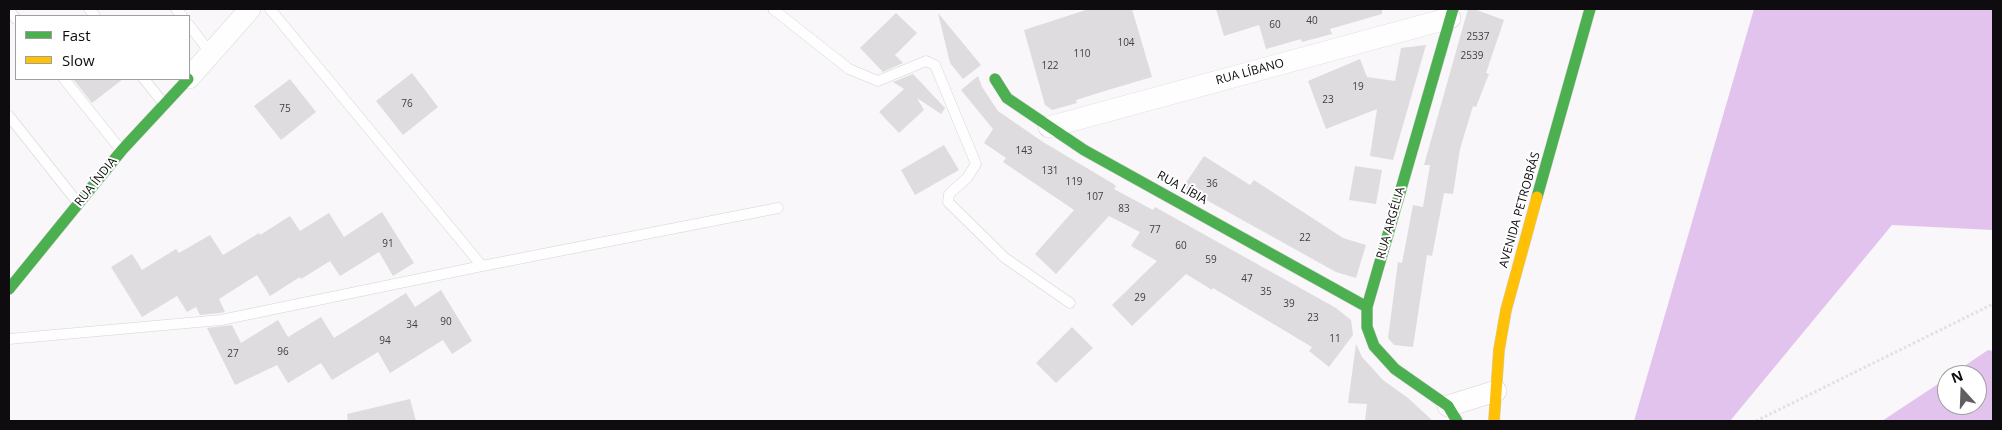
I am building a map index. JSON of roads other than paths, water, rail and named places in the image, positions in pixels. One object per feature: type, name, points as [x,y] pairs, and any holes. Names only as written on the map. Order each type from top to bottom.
[{"type":"street","name":"RUA ÍNDIA","points":[[190,76],[250,9]]},
{"type":"street","name":"AVENIDA PETROBRÁS","points":[[1494,421],[1506,310],[1590,9]]},
{"type":"street","name":"RUA ARGÉLIA","points":[[1451,13],[1366,307],[1367,327],[1374,346],[1395,369],[1453,414],[1496,391]]},
{"type":"street","name":"RUA LÍBANO","points":[[1049,127],[1451,13]]},
{"type":"street","name":"RUA LÍBIA","points":[[995,79],[1007,98],[1084,150],[1366,307]]},
{"type":"street","name":"RUA ÍNDIA","points":[[9,289],[122,150],[186,80]]},
{"type":"lane","points":[[270,9],[482,266]]},
{"type":"lane","points":[[773,9],[849,69],[878,81],[926,62],[935,65],[976,164],[967,178],[949,194],[948,202],[1006,258],[1070,303]]},
{"type":"lane","points":[[190,26],[211,54]]},
{"type":"lane","points":[[65,80],[122,150]]},
{"type":"lane","points":[[145,80],[164,105]]},
{"type":"lane","points":[[9,116],[78,204]]},
{"type":"lane","points":[[9,339],[221,320],[778,208]]}]
